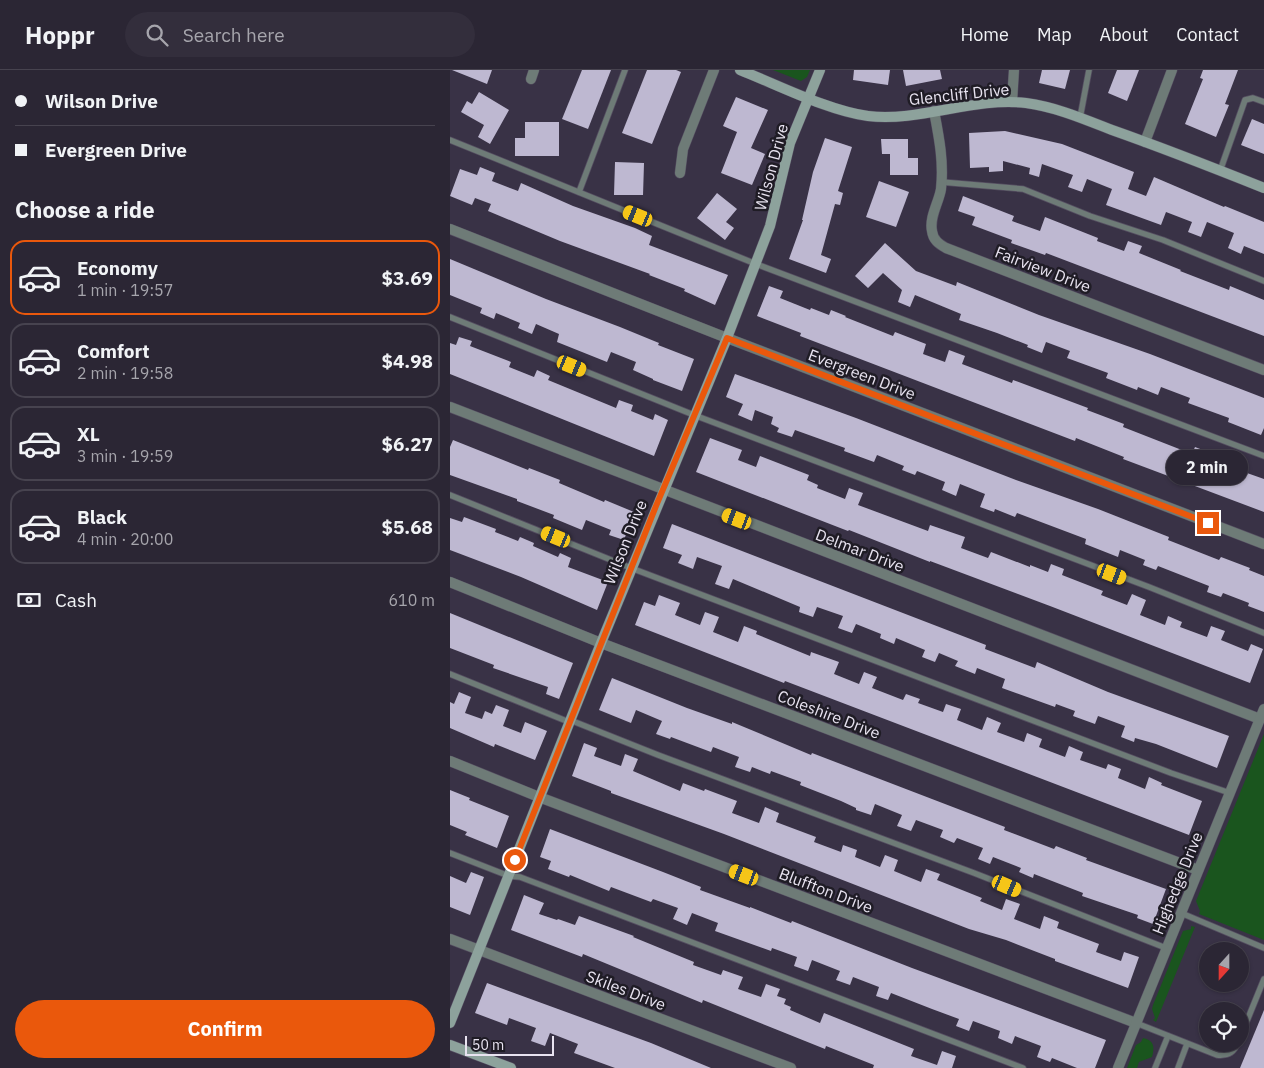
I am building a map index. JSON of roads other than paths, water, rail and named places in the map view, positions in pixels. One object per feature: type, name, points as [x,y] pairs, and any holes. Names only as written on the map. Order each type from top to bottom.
[{"type":"street","points":[[680,173],[683,150],[714,70]]},
{"type":"street","name":"Glencliff Drive","points":[[740,70],[809,98],[869,116],[915,114],[974,104],[1012,102],[1042,106],[1145,142],[1264,188]]},
{"type":"street","name":"Wilson Drive","points":[[450,1023],[631,568],[756,264],[773,218],[790,143],[820,70]]},
{"type":"street","points":[[1012,102],[1014,70]]},
{"type":"street","points":[[1145,142],[1172,70]]},
{"type":"street","name":"Fairview Drive","points":[[934,111],[943,170],[932,230],[936,242],[946,248],[1264,370]]},
{"type":"street","name":"Evergreen Drive","points":[[450,229],[727,338],[1264,544]]},
{"type":"street","name":"Delmar Drive","points":[[450,407],[1260,719]]},
{"type":"street","name":"Coleshire Drive","points":[[450,582],[601,643],[1198,870]]},
{"type":"street","name":"Highedge Drive","points":[[1118,1068],[1264,709]]},
{"type":"street","name":"Bluffton Drive","points":[[450,761],[539,797],[1136,1023]]},
{"type":"street","name":"Skiles Drive","points":[[450,939],[791,1068]]},
{"type":"street","points":[[450,1045],[508,1068]]},
{"type":"lane","points":[[579,192],[625,70]]},
{"type":"lane","points":[[1080,118],[1090,70]]},
{"type":"lane","points":[[1220,171],[1245,100],[1253,98],[1264,102]]},
{"type":"lane","points":[[450,140],[756,264],[1264,456]]},
{"type":"lane","points":[[941,182],[1023,189],[1090,216],[1163,240],[1264,281]]},
{"type":"lane","points":[[450,317],[694,415],[1264,633]]},
{"type":"lane","points":[[450,495],[631,568],[1171,773],[1230,793]]},
{"type":"lane","points":[[450,674],[1166,948]]},
{"type":"lane","points":[[450,852],[508,876],[520,877],[1023,1068]]},
{"type":"lane","points":[[1181,913],[1264,948]]},
{"type":"lane","points":[[1249,1016],[1264,979]]},
{"type":"lane","points":[[1136,1023],[1199,1048]]},
{"type":"lane","points":[[1155,1068],[1168,1036]]},
{"type":"lane","points":[[1178,1068],[1188,1044]]},
{"type":"lane","points":[[1209,1052],[1224,1056],[1230,1052]]}]
